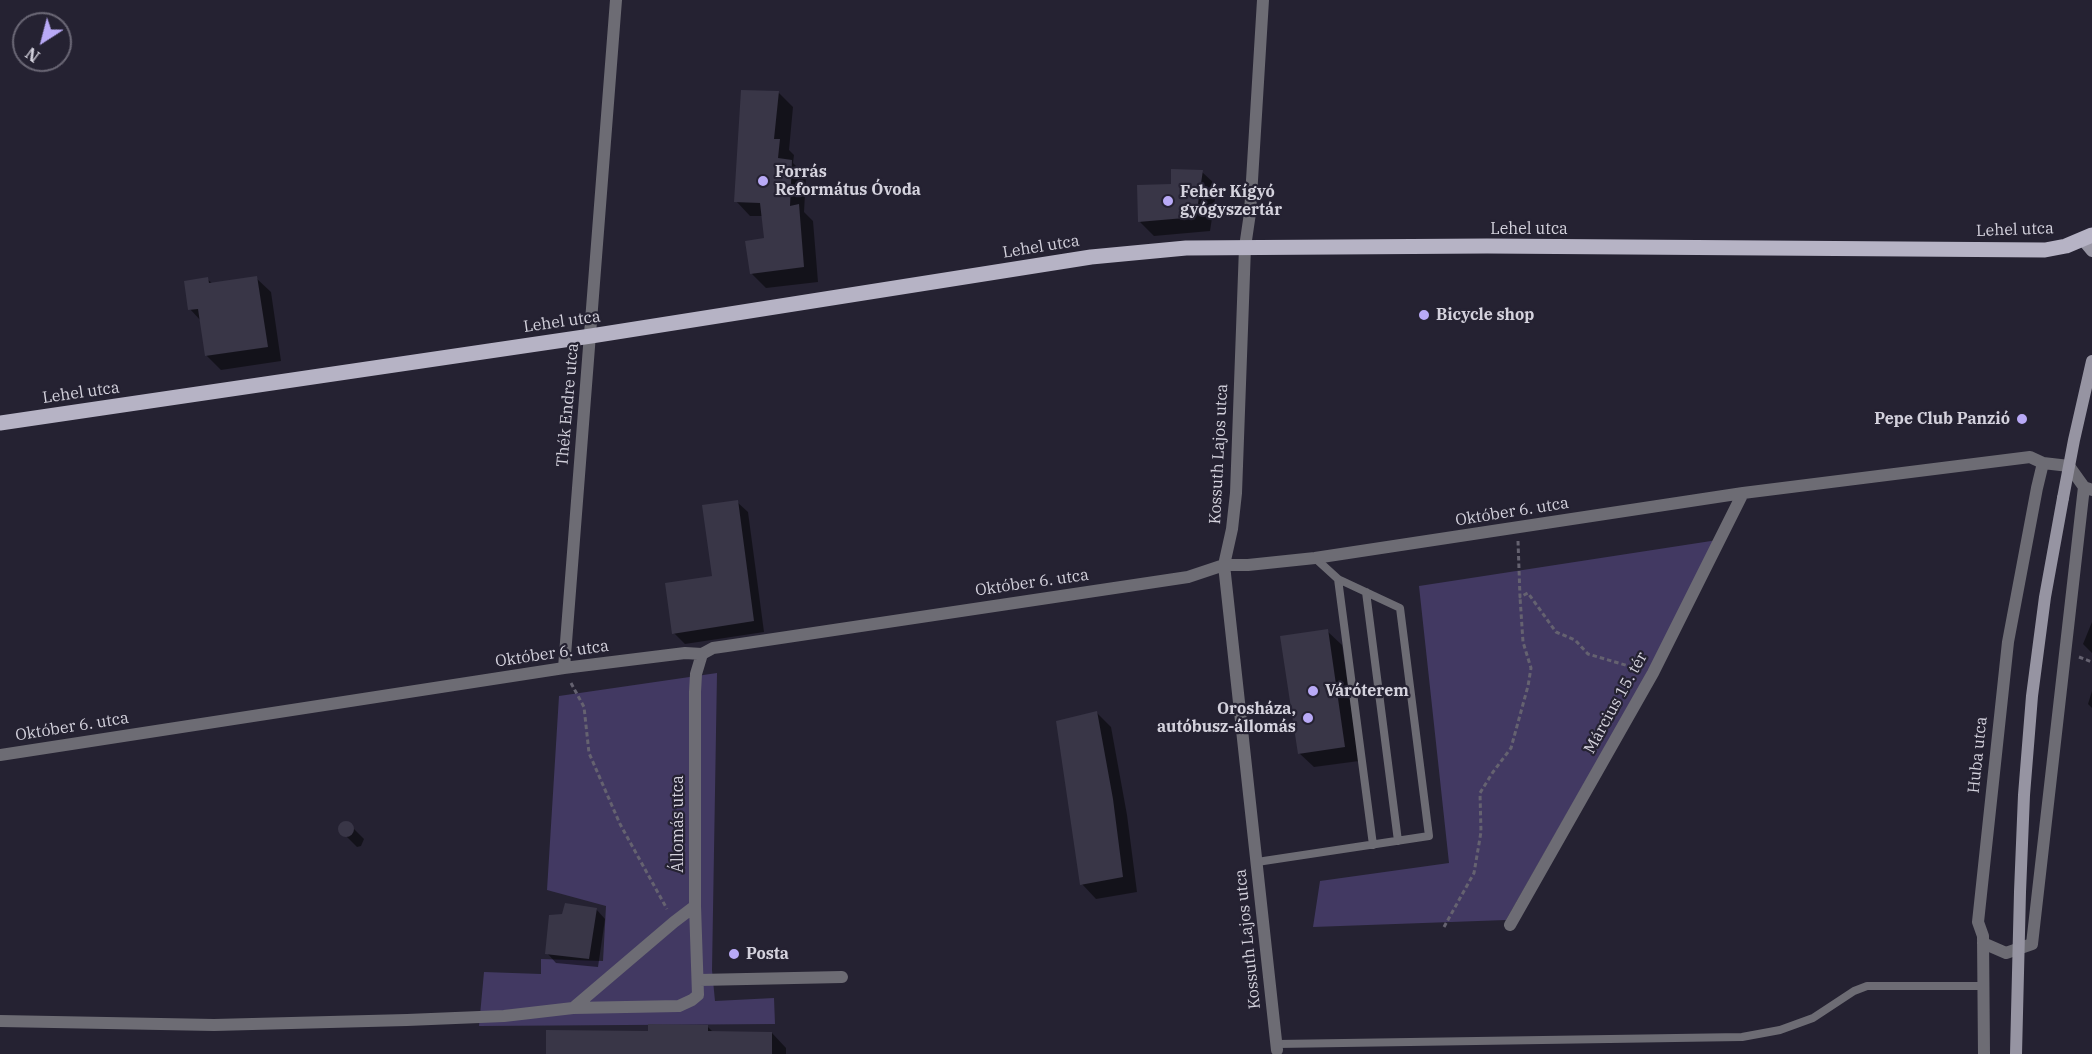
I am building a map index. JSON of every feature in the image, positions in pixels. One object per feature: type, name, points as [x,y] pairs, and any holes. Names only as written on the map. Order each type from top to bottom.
[{"type":"main road","points":[[2089,242],[2092,225]]},
{"type":"main road","name":"Lehel utca","points":[[0,423],[591,336],[1091,257],[1186,248],[1499,246],[2045,250],[2089,242]]},
{"type":"main road","points":[[2016,1054],[2022,849],[2032,696],[2044,597],[2092,361]]},
{"type":"street","name":"Thék Endre utca","points":[[564,668],[616,0]]},
{"type":"street","name":"Kossuth Lajos utca","points":[[1263,0],[1251,213],[1245,247],[1236,493],[1232,530],[1224,565],[1267,973],[1277,1047]]},
{"type":"street","name":"Október 6. utca","points":[[0,755],[564,668],[685,653],[702,654],[713,648],[737,644],[1188,577],[1224,565],[1248,566],[1314,558],[1743,493],[2030,457],[2043,463],[2069,466]]},
{"type":"street","name":"Huba utca","points":[[1984,1054],[1983,940],[1978,922],[2008,642],[2043,463]]},
{"type":"street","points":[[1983,940],[2006,953],[2032,944],[2088,488],[2069,466]]},
{"type":"street","name":"Március 15. tér","points":[[1510,926],[1653,673],[1743,493]]},
{"type":"street","name":"Állomás utca","points":[[573,1008],[679,1006],[692,1000],[698,994],[695,906],[696,674],[702,654]]},
{"type":"street","points":[[0,1021],[214,1025],[504,1016],[573,1008],[695,906]]},
{"type":"street","points":[[699,980],[842,977]]},
{"type":"lane","points":[[1257,862],[1429,836],[1400,608],[1338,579],[1314,558]]},
{"type":"lane","points":[[1338,579],[1373,845]]},
{"type":"lane","points":[[1366,592],[1398,841]]},
{"type":"lane","points":[[1277,1047],[1742,1037],[1780,1030],[1812,1018],[1854,990],[1867,986],[1984,986]]},
{"type":"path","points":[[1444,927],[1474,873],[1480,832],[1480,793],[1511,748],[1531,668],[1523,642],[1517,528]]},
{"type":"path","points":[[1520,597],[1528,593],[1556,632],[1575,640],[1588,654],[1653,673]]},
{"type":"path","points":[[564,668],[584,707],[589,753],[597,773],[620,824],[674,922]]},
{"type":"shaded area","points":[[1724,539],[1506,920],[1313,927],[1320,881],[1449,863],[1419,586]]},
{"type":"shaded area","points":[[717,673],[712,970],[715,1001],[774,998],[775,1024],[479,1026],[484,972],[541,974],[541,959],[603,961],[606,906],[547,890],[559,696]]},
{"type":"building","name":"Forrás Református Óvoda","points":[[741,90],[779,91],[774,139],[780,139],[778,158],[792,160],[790,206],[799,204],[804,267],[750,274],[745,241],[764,238],[760,203],[734,202]]},
{"type":"building","name":"Fehér Kígyó gyógyszertár","points":[[1171,169],[1203,170],[1196,217],[1138,222],[1137,185],[1171,184]]},
{"type":"building","points":[[257,276],[268,347],[205,356],[198,309],[188,310],[184,281],[208,277],[209,283]]},
{"type":"building","points":[[738,500],[754,621],[672,634],[665,583],[712,576],[702,505]]},
{"type":"building","name":"Váróterem","points":[[1328,629],[1345,747],[1298,754],[1280,636]]},
{"type":"building","points":[[1097,711],[1113,799],[1123,877],[1080,885],[1056,721]]},
{"type":"building","points":[[346,821],[352,823],[354,829],[352,835],[346,837],[340,835],[338,829],[340,823]]},
{"type":"building","points":[[565,903],[597,908],[589,959],[545,954],[549,915],[562,914]]},
{"type":"building","points":[[648,1024],[708,1025],[708,1031],[772,1032],[772,1054],[546,1054],[546,1030],[648,1031]]},
{"type":"place","name":"Forrás Református Óvoda","points":[[763,181]]},
{"type":"place","name":"Fehér Kígyó gyógyszertár","points":[[1168,201]]},
{"type":"place","name":"Bicycle shop","points":[[1424,315]]},
{"type":"place","name":"Pepe Club Panzió","points":[[2022,419]]},
{"type":"place","name":"Váróterem","points":[[1313,691]]},
{"type":"place","name":"Orosháza, autóbusz-állomás","points":[[1308,718]]},
{"type":"place","name":"Posta","points":[[734,954]]}]
